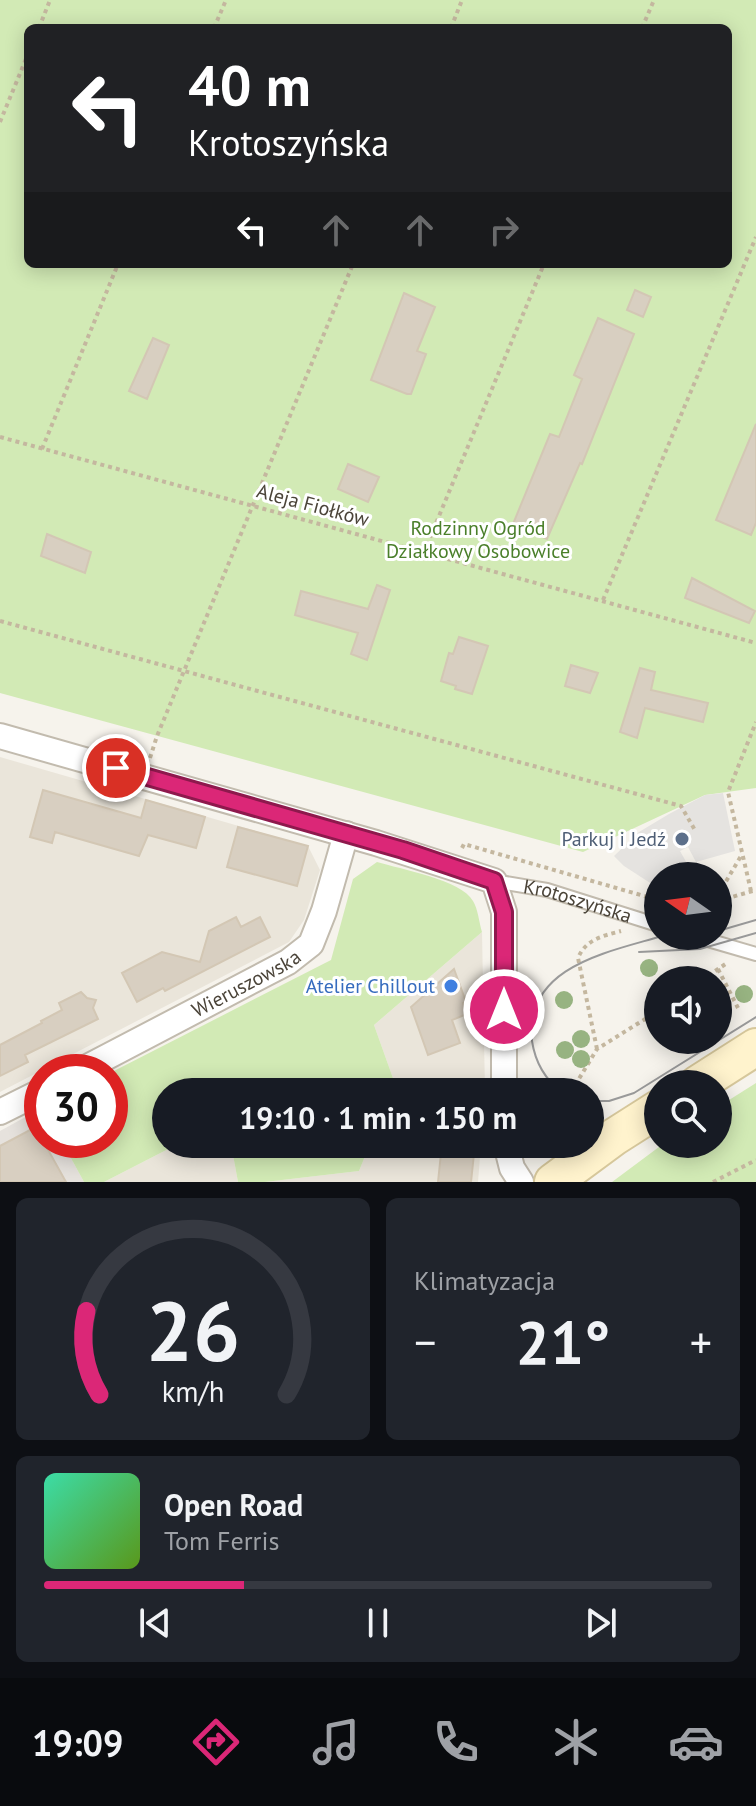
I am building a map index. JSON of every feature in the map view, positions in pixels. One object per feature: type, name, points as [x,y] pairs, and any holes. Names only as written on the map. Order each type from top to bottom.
[{"type":"street","name":"Krotoszyńska","points":[[0,736],[456,866],[494,881],[504,912],[504,1078]]},
{"type":"street","name":"Wieruszowska","points":[[112,1054],[288,962],[311,944],[346,834]]},
{"type":"street","points":[[720,1070],[756,1047]]},
{"type":"street","points":[[0,1112],[24,1100]]},
{"type":"street","points":[[553,1182],[644,1118]]},
{"type":"street","points":[[510,1158],[521,1182]]},
{"type":"lane","name":"Krotoszyńska","points":[[494,881],[547,890],[644,921]]},
{"type":"lane","points":[[732,947],[756,954]]},
{"type":"path","points":[[41,24],[50,0]]},
{"type":"path","points":[[216,24],[226,0]]},
{"type":"path","points":[[453,24],[462,0]]},
{"type":"path","points":[[644,24],[654,0]]},
{"type":"path","points":[[0,122],[24,64]]},
{"type":"path","points":[[603,600],[756,237]]},
{"type":"path","points":[[42,449],[116,268]]},
{"type":"path","points":[[145,776],[157,736],[351,268]]},
{"type":"path","points":[[427,553],[429,540],[542,268]]},
{"type":"path","name":"Aleja Fiołków","points":[[0,437],[756,643]]},
{"type":"path","points":[[0,621],[681,806],[696,832]]},
{"type":"path","points":[[732,897],[754,891],[741,856],[728,792],[756,722]]},
{"type":"path","points":[[456,866],[464,844],[644,896]]},
{"type":"path","points":[[732,871],[741,856]]},
{"type":"path","points":[[597,1049],[579,963],[580,953],[590,941],[644,927]]},
{"type":"path","points":[[722,966],[729,961]]},
{"type":"path","points":[[732,996],[738,1008]]},
{"type":"path","points":[[579,1078],[597,1049],[644,1020]]},
{"type":"path","points":[[713,1182],[756,1160]]},
{"type":"shaded area","points":[[0,757],[308,846],[320,870],[304,920],[289,942],[73,1054],[24,1054],[24,1080],[0,1092]]},
{"type":"shaded area","name":"Parkuj i Jedź","points":[[723,793],[735,851],[696,862],[688,847],[680,851],[686,862],[644,862],[644,879],[614,856],[639,832],[705,795]]},
{"type":"shaded area","points":[[482,932],[485,1078],[393,1078],[374,1025]]},
{"type":"shaded area","points":[[24,1118],[24,1158],[71,1158],[84,1182],[0,1182],[0,1131]]},
{"type":"shaded area","points":[[152,1157],[234,1158],[238,1182],[104,1182]]},
{"type":"shaded area","points":[[364,1158],[480,1158],[478,1182],[265,1182],[359,1171]]},
{"type":"green space","name":"Rodzinny Ogród Działkowy Osobowice","points":[[0,0],[756,0],[756,788],[705,795],[583,852],[0,693]]},
{"type":"green space","points":[[377,862],[444,881],[467,894],[475,904],[482,932],[374,1025],[393,1078],[152,1078],[152,1157],[104,1182],[84,1182],[71,1158],[128,1158],[128,1064],[331,960],[353,879]]},
{"type":"green space","points":[[756,1083],[756,1182],[612,1182],[644,1158],[732,1158],[732,1098]]},
{"type":"green space","points":[[234,1158],[364,1158],[359,1171],[265,1182],[238,1182]]},
{"type":"building","points":[[635,290],[651,297],[643,317],[627,310]]},
{"type":"building","points":[[404,293],[435,307],[417,351],[426,354],[411,394],[371,380]]},
{"type":"building","points":[[598,318],[634,334],[582,464],[547,539],[513,524],[550,434],[559,437],[582,379],[574,375]]},
{"type":"building","points":[[153,338],[169,345],[147,399],[129,391]]},
{"type":"building","points":[[756,424],[756,523],[751,535],[716,520]]},
{"type":"building","points":[[348,464],[379,477],[368,502],[338,489]]},
{"type":"building","points":[[47,534],[91,552],[85,573],[41,556]]},
{"type":"building","points":[[692,578],[755,611],[749,623],[685,598]]},
{"type":"building","points":[[377,585],[390,590],[367,660],[351,654],[358,633],[295,615],[301,591],[368,609]]},
{"type":"building","points":[[459,637],[488,646],[472,694],[441,681],[449,653],[453,654]]},
{"type":"building","points":[[571,665],[598,673],[590,693],[565,686]]},
{"type":"building","points":[[640,668],[655,672],[651,690],[708,703],[703,722],[645,708],[637,738],[620,732]]},
{"type":"building","points":[[43,790],[141,818],[146,800],[205,817],[196,848],[148,835],[139,856],[55,832],[52,843],[30,837]]},
{"type":"building","points":[[238,827],[308,846],[297,886],[227,867]]},
{"type":"building","points":[[236,917],[241,927],[260,917],[270,937],[165,991],[163,988],[137,1002],[122,973],[162,952],[200,962],[209,931]]},
{"type":"building","points":[[454,969],[467,1014],[452,1020],[460,1043],[428,1055],[411,1007]]},
{"type":"building","points":[[81,992],[87,998],[96,1000],[93,1008],[98,1019],[24,1054],[24,1064],[0,1076],[0,1045],[62,1010],[59,1003]]},
{"type":"building","points":[[24,1133],[24,1158],[53,1158],[66,1182],[0,1182],[0,1146]]},
{"type":"building","points":[[441,1158],[474,1158],[471,1182],[438,1182]]},
{"type":"tram line","points":[[732,927],[756,920]]},
{"type":"tram line","points":[[639,952],[700,949],[756,933]]},
{"type":"tram line","points":[[548,1078],[538,1063],[532,1041],[533,1016],[541,995],[574,966],[595,956],[644,941]]},
{"type":"tram line","points":[[604,1101],[634,1093],[756,1017]]},
{"type":"place","name":"Parkuj i Jedź","points":[[682,839]]},
{"type":"place","name":"Atelier Chillout","points":[[451,986]]},
{"type":"route","points":[[116,768],[403,850],[494,881],[504,912],[504,1010]]}]
